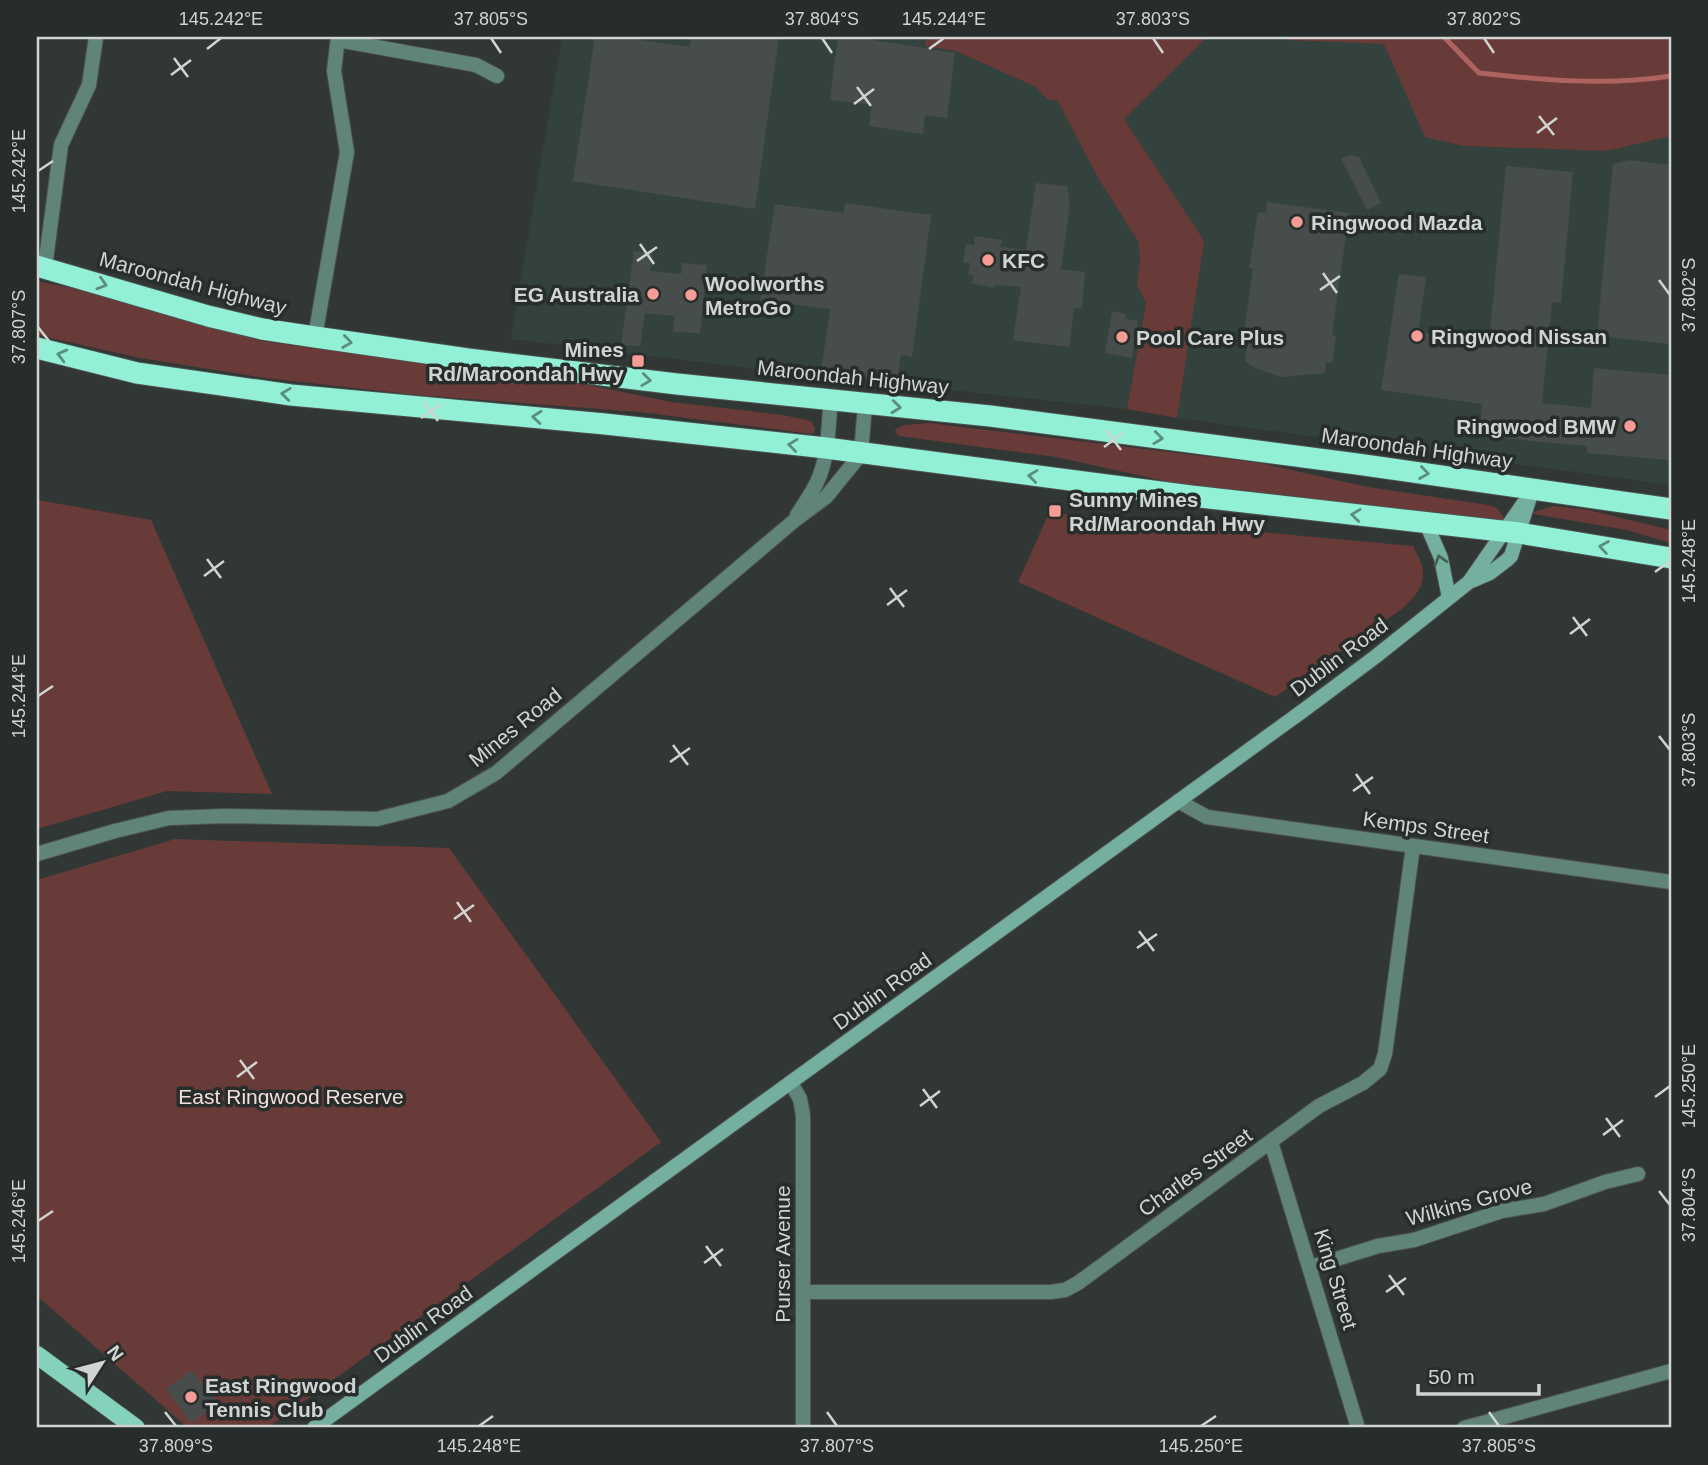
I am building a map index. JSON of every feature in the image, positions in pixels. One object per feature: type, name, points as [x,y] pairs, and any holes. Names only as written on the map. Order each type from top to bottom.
[{"type":"highway","name":"Maroondah Highway","points":[[41,266],[208,316],[262,329],[315,337],[468,359],[1075,427],[1671,509]]},
{"type":"highway","points":[[37,348],[137,373],[291,395],[605,424],[826,449],[1191,496],[1512,532],[1671,558]]},
{"type":"main road","name":"Dublin Road","points":[[313,1428],[1376,657],[1469,582],[1481,561],[1512,532],[1533,488]]},
{"type":"main road","points":[[1426,523],[1441,558],[1450,598]]},
{"type":"main road","points":[[37,1354],[136,1428]]},
{"type":"street","points":[[41,266],[61,145],[89,85],[96,37]]},
{"type":"street","points":[[315,337],[346,152],[334,71],[338,38],[476,65],[496,76]]},
{"type":"street","name":"Mines Road","points":[[795,520],[818,482],[826,449],[831,400]]},
{"type":"street","points":[[861,454],[865,404]]},
{"type":"street","name":"Mines Road","points":[[37,854],[169,818],[225,816],[377,819],[448,802],[496,773],[795,520],[826,497],[861,454]]},
{"type":"street","name":"Kemps Street","points":[[1178,801],[1207,817],[1671,882]]},
{"type":"street","name":"Charles Street","points":[[803,1292],[1065,1290],[1088,1276],[1319,1106],[1363,1083],[1380,1069],[1385,1054],[1413,846]]},
{"type":"street","name":"Purser Avenue","points":[[791,1083],[800,1099],[803,1115],[803,1428]]},
{"type":"street","name":"King Street","points":[[1271,1142],[1358,1428]]},
{"type":"street","name":"Wilkins Grove","points":[[1311,1267],[1378,1246],[1414,1240],[1502,1211],[1544,1204],[1605,1182],[1638,1174]]},
{"type":"street","points":[[1464,1428],[1671,1371]]},
{"type":"shaded area","points":[[562,37],[927,37],[925,46],[956,51],[1036,87],[1047,99],[1058,101],[1098,178],[1138,241],[1140,258],[1137,284],[1146,303],[1127,409],[511,339]]},
{"type":"shaded area","points":[[1207,37],[1284,37],[1288,40],[1385,43],[1464,146],[1606,151],[1671,136],[1671,485],[1177,418],[1203,241],[1124,119]]},
{"type":"green space","points":[[927,37],[1207,37],[1124,119],[1204,241],[1177,418],[1127,409],[1146,303],[1137,284],[1140,258],[1138,241],[1098,178],[1058,101],[1047,99],[1036,87],[956,51],[925,46]]},
{"type":"green space","points":[[1284,37],[1671,37],[1671,136],[1606,151],[1464,146],[1425,137],[1384,44],[1287,40]]},
{"type":"green space","points":[[37,281],[95,293],[262,341],[578,383],[671,402],[783,415],[811,421],[815,429],[813,434],[639,412],[418,395],[266,378],[140,358],[37,335]]},
{"type":"green space","points":[[929,423],[1260,463],[1368,487],[1488,505],[1497,508],[1505,519],[1501,521],[1174,483],[1056,457],[899,436],[895,432],[904,425]]},
{"type":"green space","points":[[37,500],[151,520],[272,794],[167,791],[37,829]]},
{"type":"green space","points":[[1553,506],[1588,510],[1671,530],[1671,543],[1627,530],[1534,514]]},
{"type":"green space","points":[[1049,513],[1413,546],[1421,565],[1423,580],[1417,593],[1403,608],[1275,697],[1018,582]]},
{"type":"green space","name":"East Ringwood Reserve","points":[[175,839],[449,848],[661,1142],[267,1428],[188,1428],[37,1296],[37,880]]},
{"type":"building","points":[[595,37],[620,37],[690,47],[691,37],[779,37],[755,209],[573,181]]},
{"type":"building","points":[[838,37],[854,37],[955,53],[947,118],[925,115],[923,134],[869,126],[872,105],[830,100]]},
{"type":"building","points":[[1349,155],[1359,157],[1381,203],[1367,210],[1341,159]]},
{"type":"building","points":[[1629,160],[1671,165],[1669,344],[1597,336],[1613,164]]},
{"type":"building","points":[[1506,166],[1573,172],[1561,303],[1552,302],[1542,403],[1591,408],[1594,368],[1671,375],[1670,460],[1587,453],[1587,446],[1479,436],[1482,404],[1381,390],[1399,274],[1426,277],[1418,332],[1489,341]]},
{"type":"building","points":[[1036,183],[1067,186],[1070,204],[1061,269],[1085,272],[1082,308],[1074,308],[1069,347],[1013,340],[1021,287],[995,285],[995,288],[972,284],[973,275],[968,275],[970,263],[963,263],[966,244],[974,245],[975,236],[1002,240],[1000,247],[1026,250]]},
{"type":"building","points":[[1267,202],[1349,213],[1332,335],[1336,336],[1332,363],[1326,362],[1325,373],[1281,377],[1255,368],[1245,361],[1247,347],[1243,341],[1253,269],[1249,268],[1258,212],[1266,213]]},
{"type":"building","points":[[845,203],[931,215],[912,357],[901,355],[897,381],[821,372],[830,309],[760,300],[775,204],[844,213]]},
{"type":"building","points":[[634,251],[652,253],[650,271],[681,274],[682,263],[707,265],[700,333],[673,332],[675,316],[645,313],[640,346],[621,345]]},
{"type":"building","name":"Pool Care Plus","points":[[1112,311],[1126,314],[1125,319],[1138,321],[1132,358],[1105,353]]},
{"type":"building","name":"East Ringwood Tennis Club","points":[[192,1370],[217,1404],[191,1423],[166,1389]]},
{"type":"waterway","points":[[1444,37],[1479,73],[1551,80],[1599,81],[1671,76]]},
{"type":"place","name":"Ringwood Mazda","points":[[1297,222]]},
{"type":"place","name":"KFC","points":[[988,260]]},
{"type":"place","name":"EG Australia","points":[[653,294]]},
{"type":"place","name":"Woolworths MetroGo","points":[[691,295]]},
{"type":"place","name":"Ringwood Nissan","points":[[1417,336]]},
{"type":"place","name":"Pool Care Plus","points":[[1122,337]]},
{"type":"place","name":"Mines Rd/Maroondah Hwy","points":[[638,361]]},
{"type":"place","name":"Ringwood BMW","points":[[1630,426]]},
{"type":"place","name":"Sunny Mines Rd/Maroondah Hwy","points":[[1055,511]]},
{"type":"place","name":"East Ringwood Tennis Club","points":[[191,1397]]}]
